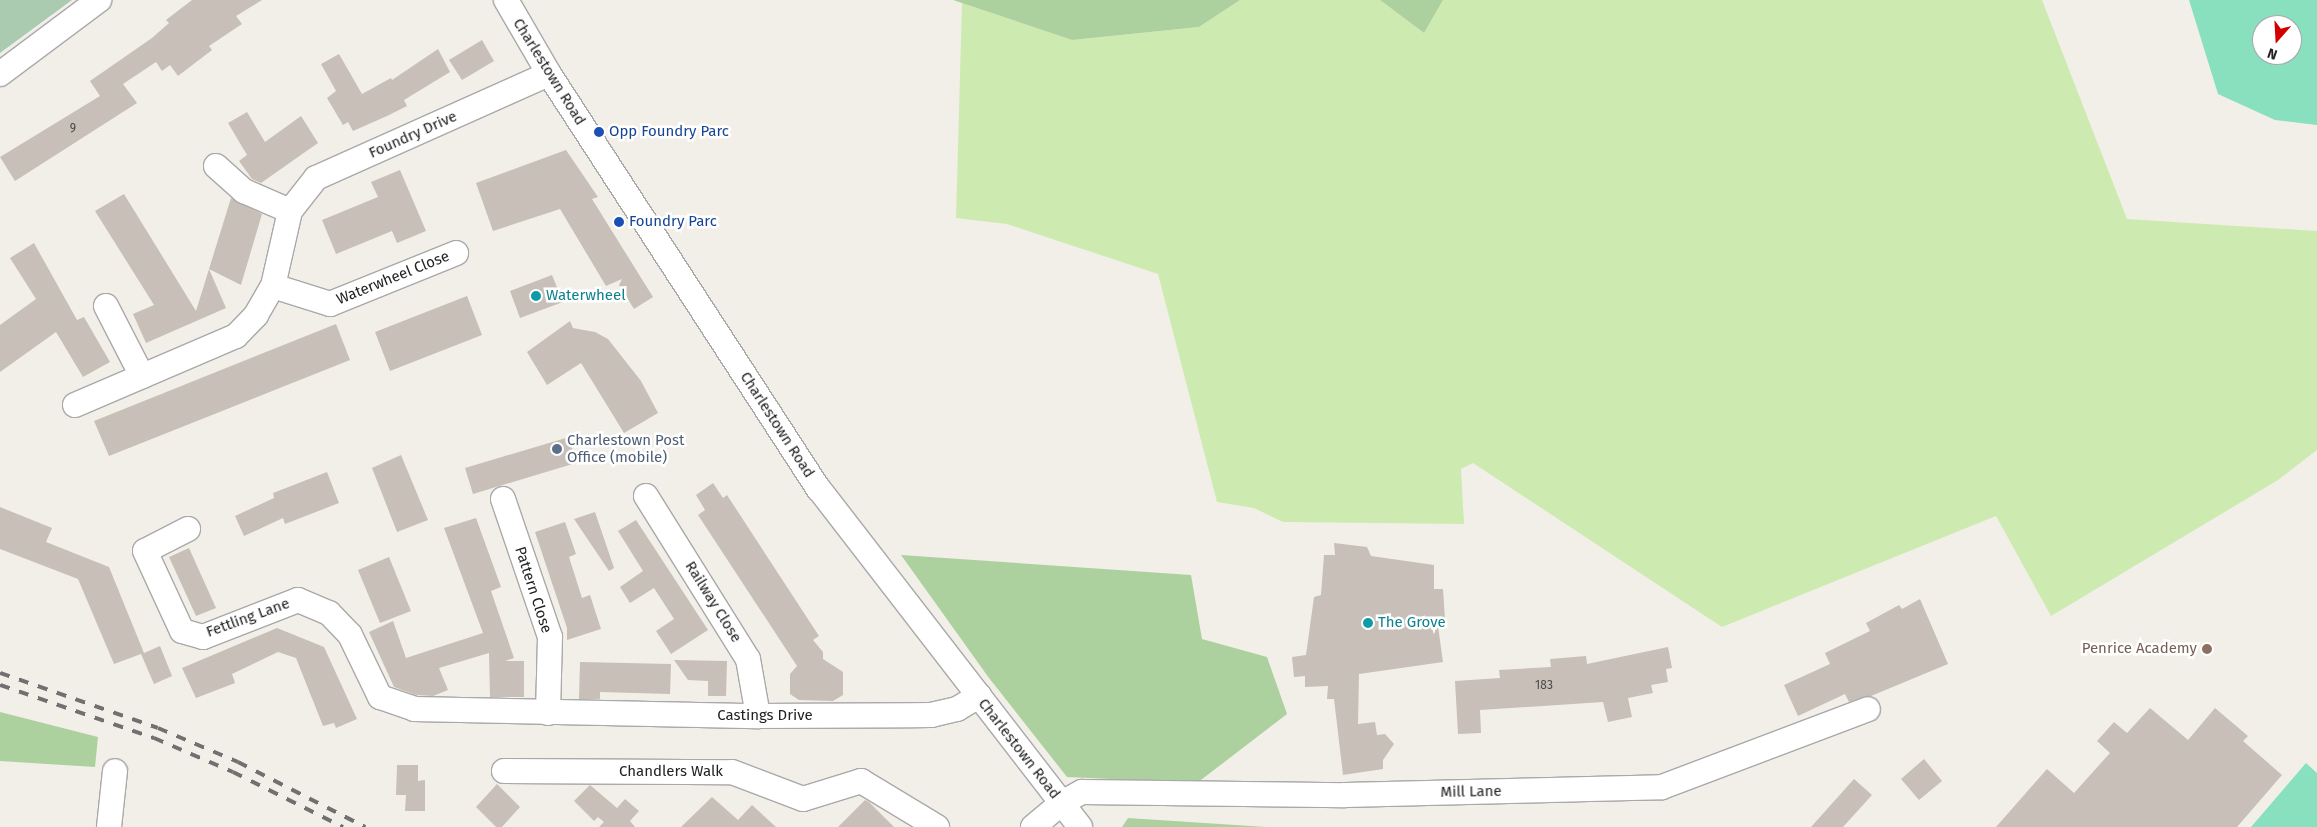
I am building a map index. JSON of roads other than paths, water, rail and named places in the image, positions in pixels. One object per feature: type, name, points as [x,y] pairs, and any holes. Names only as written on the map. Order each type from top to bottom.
[{"type":"street","points":[[0,74],[99,0]]},
{"type":"street","name":"Charlestown Road","points":[[506,0],[549,74],[819,489],[1080,827]]},
{"type":"street","name":"Foundry Drive","points":[[75,405],[236,336],[256,315],[273,286],[290,211],[316,178],[549,74]]},
{"type":"street","points":[[216,166],[244,192],[290,211]]},
{"type":"street","name":"Waterwheel Close","points":[[273,286],[330,304],[456,253]]},
{"type":"street","points":[[106,306],[142,376]]},
{"type":"street","name":"Railway Close","points":[[646,496],[748,659],[758,716]]},
{"type":"street","name":"Pattern Close","points":[[503,499],[550,637],[548,713]]},
{"type":"street","name":"Fettling Lane","points":[[188,529],[145,551],[182,631],[203,636],[298,600],[329,613],[350,634],[380,697],[414,710],[548,713]]},
{"type":"street","name":"Castings Drive","points":[[548,713],[758,716],[931,715],[957,709],[979,696]]},
{"type":"street","name":"Mill Lane","points":[[1062,803],[1082,792],[1345,795],[1662,787],[1868,709]]},
{"type":"street","name":"Chandlers Walk","points":[[504,771],[732,772],[803,799],[861,781],[937,827]]},
{"type":"street","points":[[109,827],[115,772]]},
{"type":"street","points":[[1033,827],[1062,803]]},
{"type":"railway","points":[[0,673],[158,728],[238,762],[365,827]]},
{"type":"railway","points":[[0,685],[154,738],[233,772],[343,827]]},
{"type":"place","name":"Opp Foundry Parc","points":[[599,132]]},
{"type":"place","name":"Foundry Parc","points":[[619,222]]},
{"type":"place","name":"Waterwheel","points":[[536,296]]},
{"type":"place","name":"Charlestown Post Office (mobile)","points":[[557,449]]},
{"type":"place","name":"The Grove","points":[[1368,623]]},
{"type":"place","name":"Penrice Academy","points":[[2207,649]]}]
